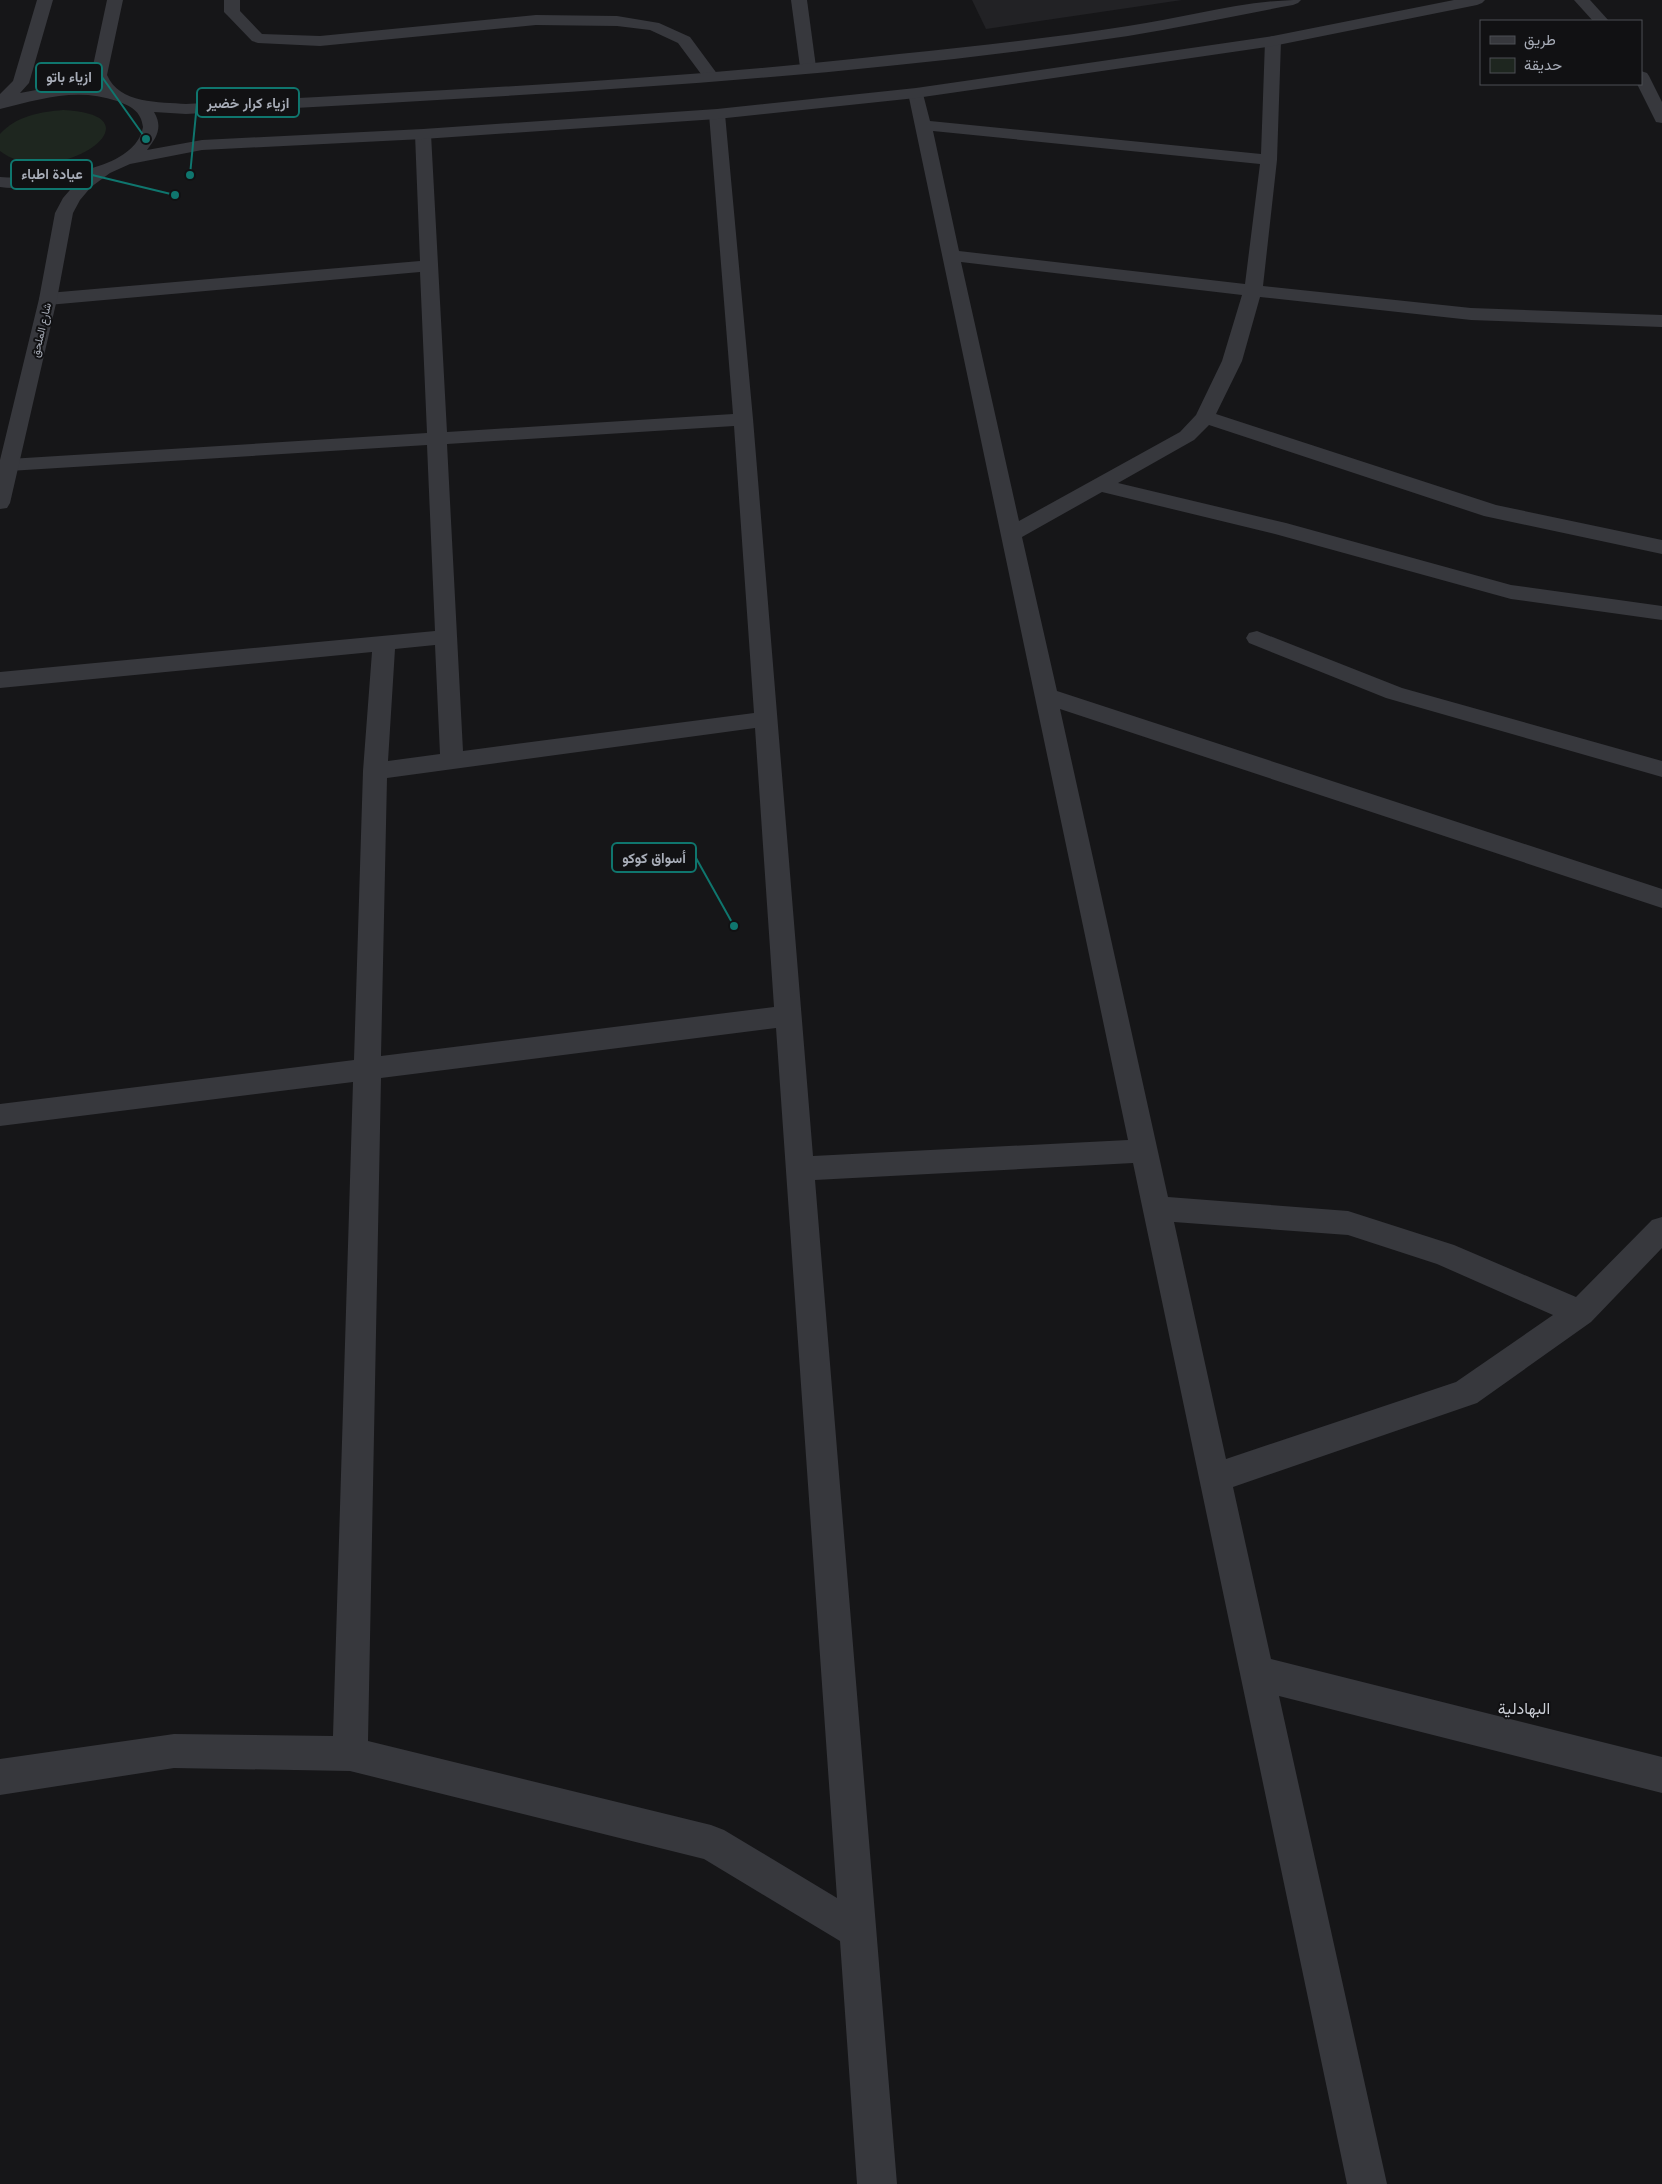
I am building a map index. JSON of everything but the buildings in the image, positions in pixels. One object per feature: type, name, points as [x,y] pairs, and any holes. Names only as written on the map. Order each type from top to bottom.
[{"type":"street","points":[[0,103],[20,83],[45,0]]},
{"type":"street","points":[[115,0],[99,75],[102,85],[113,94],[141,106],[186,109],[527,90],[918,57],[1130,30],[1292,0]]},
{"type":"street","points":[[232,0],[232,12],[258,38],[320,41],[536,20],[617,21],[654,26],[684,40],[710,76]]},
{"type":"street","points":[[799,0],[808,67]]},
{"type":"street","points":[[0,182],[41,184],[74,179],[104,170],[125,160],[177,148],[202,145],[423,134],[717,114],[916,93],[1273,41],[1477,0]]},
{"type":"street","points":[[1582,0],[1600,20]]},
{"type":"street","points":[[1011,534],[1187,436],[1205,417],[1232,362],[1253,291],[1269,160],[1273,41]]},
{"type":"street","points":[[1642,78],[1662,118]]},
{"type":"street","points":[[0,103],[37,93],[69,90],[113,94]]},
{"type":"street","points":[[916,93],[1367,2184]]},
{"type":"street","points":[[125,160],[142,146],[151,131],[150,118],[141,106]]},
{"type":"street","points":[[717,114],[743,418],[877,2184]]},
{"type":"street","points":[[923,125],[1269,160]]},
{"type":"street","points":[[423,134],[452,760]]},
{"type":"street","name":"شارع الملحق","points":[[0,504],[48,299],[64,213],[72,198],[85,184],[104,170]]},
{"type":"street","points":[[951,255],[1253,291],[1471,314],[1662,321]]},
{"type":"street","points":[[48,299],[429,266]]},
{"type":"street","points":[[1205,417],[1491,511],[1662,547]]},
{"type":"street","points":[[9,466],[743,418]]},
{"type":"street","points":[[1100,485],[1279,528],[1510,592],[1662,613]]},
{"type":"street","points":[[0,680],[446,637]]},
{"type":"street","points":[[1257,638],[1394,693],[1662,769]]},
{"type":"street","points":[[350,1754],[375,771],[384,643]]},
{"type":"street","points":[[1046,696],[1662,899]]},
{"type":"street","points":[[375,771],[765,719]]},
{"type":"street","points":[[0,1115],[788,1016]]},
{"type":"street","points":[[800,1169],[1144,1151]]},
{"type":"street","points":[[1157,1208],[1348,1223],[1444,1254],[1580,1313]]},
{"type":"street","points":[[1215,1478],[1466,1393],[1580,1313],[1662,1229]]},
{"type":"street","points":[[1257,1672],[1662,1775]]},
{"type":"street","points":[[0,1777],[174,1751],[350,1754],[711,1843],[858,1931]]},
{"type":"shaded area","points":[[972,0],[1182,0],[986,29]]},
{"type":"green space","points":[[63,110],[93,115],[105,124],[103,136],[91,148],[71,158],[47,163],[23,162],[0,151],[0,134],[13,123],[29,116]]},
{"type":"place","name":"ازياء باتو","points":[[146,139]]},
{"type":"place","name":"ازياء كرار خضير","points":[[190,175]]},
{"type":"place","name":"عيادة اطباء","points":[[175,195]]},
{"type":"place","name":"أسواق كوكو","points":[[734,926]]},
{"type":"district","name":"البهادلية","points":[[1524,1708]]}]
